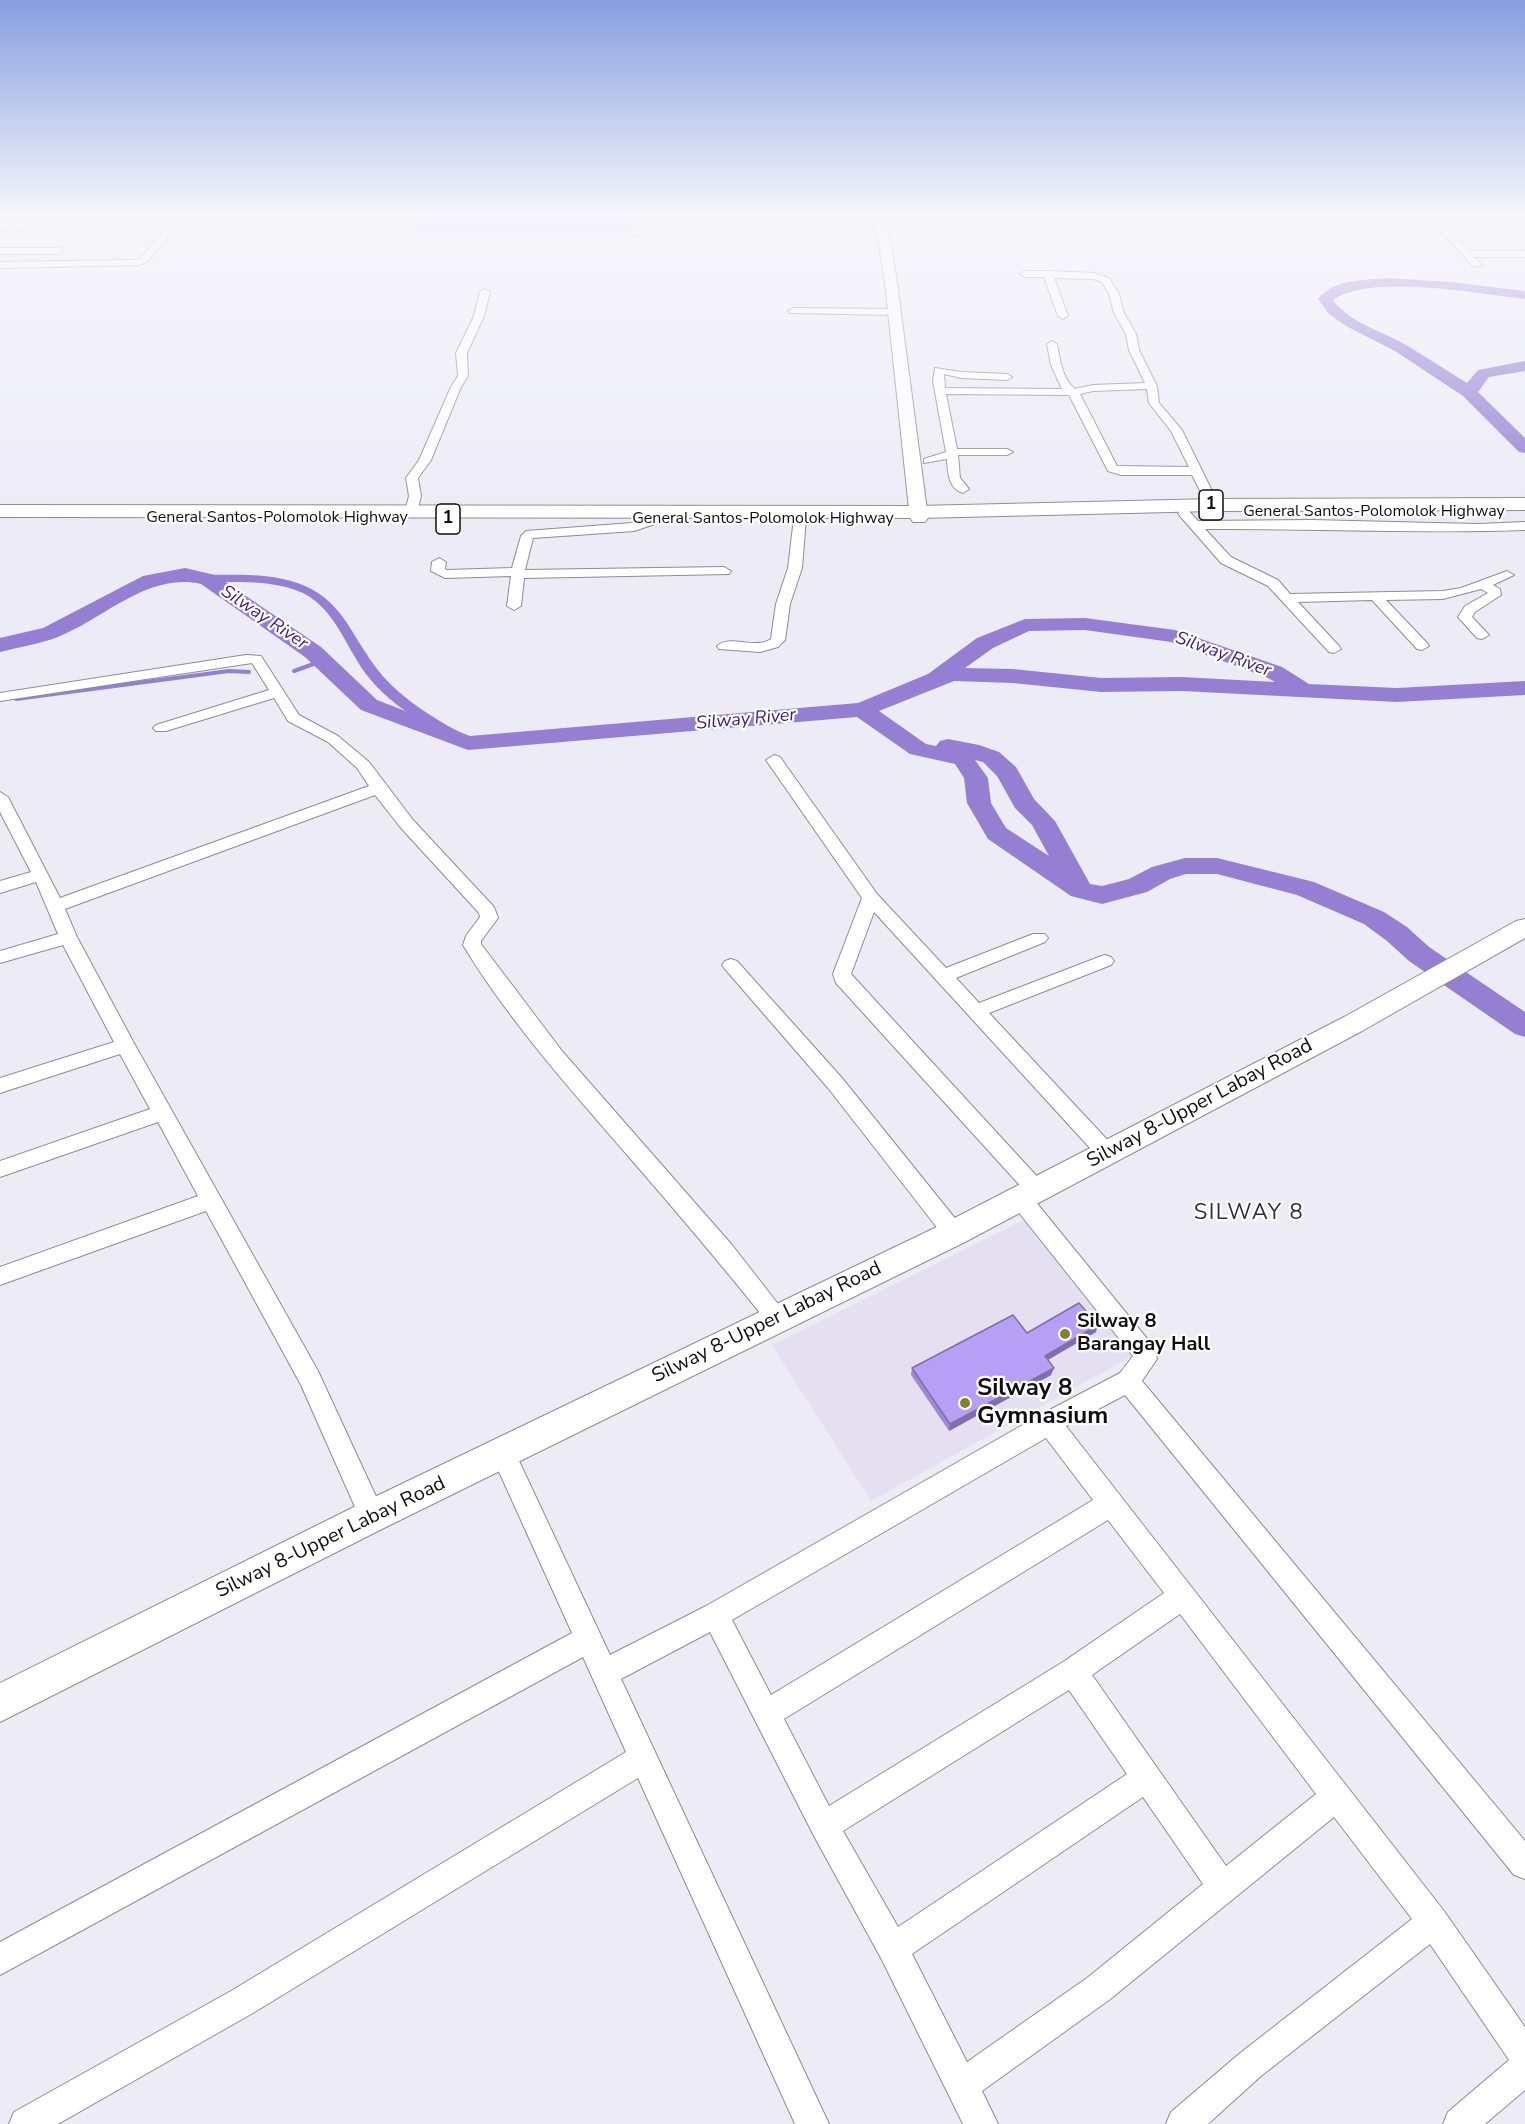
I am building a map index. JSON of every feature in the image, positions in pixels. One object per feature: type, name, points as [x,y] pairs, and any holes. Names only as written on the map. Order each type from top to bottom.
[{"type":"highway","name":"1","points":[[0,511],[918,515],[1213,505],[1525,504]]},
{"type":"highway","name":"General Santos-Polomolok Highway","points":[[0,517],[654,520],[918,515],[1188,519],[1525,512]]},
{"type":"main road","points":[[894,316],[918,515]]},
{"type":"main road","name":"Silway 8-Upper Labay Road","points":[[0,1703],[372,1516],[954,1233],[1107,1154],[1413,990],[1525,927]]},
{"type":"street","points":[[411,512],[416,496],[412,478],[423,465],[456,387],[463,376],[460,357],[481,316]]},
{"type":"street","points":[[1121,316],[1131,334],[1134,350],[1152,386],[1154,403],[1176,430],[1213,505]]},
{"type":"street","points":[[1052,344],[1059,373],[1066,388],[1072,392],[1112,468],[1120,471],[1198,471]]},
{"type":"street","points":[[963,489],[954,479],[938,369],[954,375],[1007,376]]},
{"type":"street","points":[[941,391],[1072,392],[1093,388],[1152,386]]},
{"type":"street","points":[[928,461],[952,453],[1007,452]]},
{"type":"street","points":[[724,646],[760,647],[772,645],[777,640],[783,604],[795,568],[800,518]]},
{"type":"street","points":[[1188,519],[1478,528],[1525,526]]},
{"type":"street","points":[[1188,519],[1226,560],[1273,583],[1334,649]]},
{"type":"street","points":[[514,606],[518,573],[527,536],[530,534],[634,527],[654,520]]},
{"type":"street","points":[[439,562],[438,570],[445,574],[724,571]]},
{"type":"street","points":[[1286,598],[1443,595],[1507,575]]},
{"type":"street","points":[[1482,584],[1495,592],[1494,595],[1470,609],[1465,617],[1482,634]]},
{"type":"street","points":[[1375,596],[1422,646]]},
{"type":"street","points":[[0,697],[252,658],[262,666],[293,718],[339,743],[363,765],[407,824],[488,911],[489,918],[472,940],[472,945],[504,994],[575,1080],[708,1232],[778,1318]]},
{"type":"street","points":[[161,728],[277,692]]},
{"type":"street","points":[[774,760],[871,897],[1107,1154]]},
{"type":"street","points":[[55,906],[378,788]]},
{"type":"street","points":[[0,797],[41,875],[68,937],[125,1045],[310,1379],[372,1516]]},
{"type":"street","points":[[0,887],[41,875]]},
{"type":"street","points":[[603,1673],[715,1615],[1049,1423],[1128,1382],[1145,1359],[1145,1353],[1028,1193],[843,978],[842,974],[871,897]]},
{"type":"street","points":[[0,957],[68,937]]},
{"type":"street","points":[[943,976],[1039,938]]},
{"type":"street","points":[[976,1011],[1105,961]]},
{"type":"street","points":[[731,965],[835,1083],[954,1233]]},
{"type":"street","points":[[0,1086],[125,1045]]},
{"type":"street","points":[[0,1169],[162,1113]]},
{"type":"street","points":[[0,1276],[211,1200]]},
{"type":"street","points":[[1128,1382],[1525,1864]]},
{"type":"street","points":[[1049,1423],[1433,1922],[1525,2055]]},
{"type":"street","points":[[503,1454],[812,2124]]},
{"type":"street","points":[[765,1714],[1112,1503]]},
{"type":"street","points":[[824,1826],[1073,1672],[1182,1597]]},
{"type":"street","points":[[715,1615],[824,1826],[893,1949],[981,2124]]},
{"type":"street","points":[[0,1959],[588,1639]]},
{"type":"street","points":[[1073,1672],[1224,1888]]},
{"type":"street","points":[[27,2124],[242,2002],[642,1759]]},
{"type":"street","points":[[893,1949],[1148,1777]]},
{"type":"street","points":[[962,2086],[1098,1989],[1335,1797]]},
{"type":"street","points":[[1183,2124],[1250,2065],[1433,1922]]},
{"type":"street","points":[[1460,2124],[1525,2068]]},
{"type":"shaded area","points":[[1024,1220],[1136,1354],[871,1501],[772,1345]]},
{"type":"building","name":"Silway 8 Gymnasium","points":[[1079,1303],[1098,1325],[1045,1356],[1054,1368],[950,1424],[912,1368],[1013,1315],[1027,1333]]},
{"type":"waterway","name":"Silway River","points":[[1341,316],[1401,348],[1469,392]]},
{"type":"waterway","points":[[1469,392],[1484,373],[1525,366]]},
{"type":"waterway","name":"Silway River","points":[[1469,392],[1525,448]]},
{"type":"waterway","name":"Silway River","points":[[0,645],[50,633],[150,580],[185,574],[208,579],[313,652],[369,705],[468,743],[862,710]]},
{"type":"waterway","points":[[208,579],[242,578],[277,581],[309,592],[323,601],[335,614],[364,661],[385,687],[418,714],[468,743]]},
{"type":"waterway","name":"Silway River","points":[[862,710],[936,679],[985,643],[1025,625],[1085,624],[1175,636],[1274,672],[1304,690],[1397,695],[1525,688]]},
{"type":"waterway","points":[[294,671],[322,661]]},
{"type":"waterway","points":[[16,699],[229,671],[249,672]]},
{"type":"waterway","points":[[937,679],[952,674],[1013,676],[1101,685],[1182,684],[1295,690]]},
{"type":"waterway","points":[[862,710],[918,749],[963,759],[976,778],[979,803],[997,833],[1080,890],[1102,895],[1138,886],[1161,873],[1185,866],[1217,866],[1305,888],[1374,918],[1397,934],[1419,954],[1525,1026]]},
{"type":"waterway","points":[[948,746],[971,750],[991,757],[1007,772],[1024,803],[1042,821],[1079,887]]},
{"type":"place","name":"Silway 8 Barangay Hall","points":[[1065,1334]]},
{"type":"place","name":"Silway 8 Gymnasium","points":[[965,1403]]},
{"type":"district","name":"SILWAY 8","points":[[1249,1214]]}]
